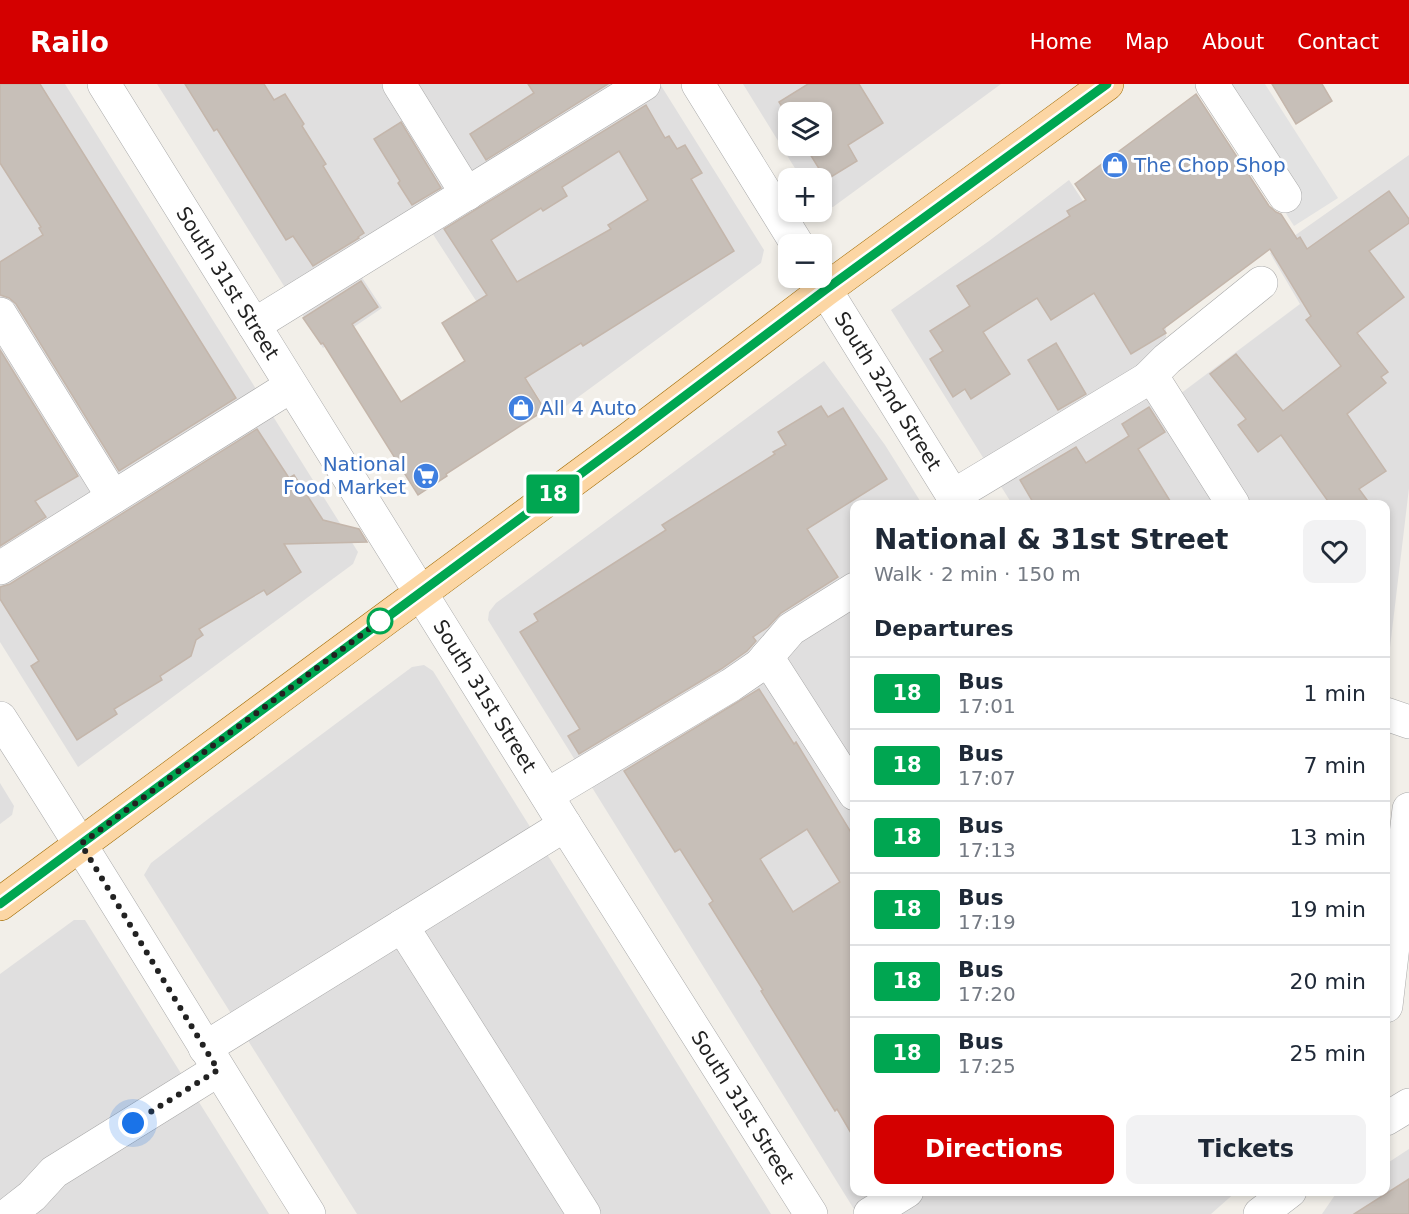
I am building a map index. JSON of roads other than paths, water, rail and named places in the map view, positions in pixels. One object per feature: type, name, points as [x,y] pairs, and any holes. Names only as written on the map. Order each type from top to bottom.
[{"type":"main road","points":[[832,276],[1107,84]]},
{"type":"main road","points":[[0,904],[638,432],[816,288]]},
{"type":"street","name":"South 31st Street","points":[[104,84],[546,795],[811,1214]]},
{"type":"street","points":[[399,84],[467,194]]},
{"type":"street","points":[[254,326],[644,84]]},
{"type":"street","points":[[698,84],[791,234]]},
{"type":"street","points":[[1212,84],[1285,196]]},
{"type":"street","points":[[955,500],[1147,379],[1167,359],[1261,283]]},
{"type":"street","name":"South 32nd Street","points":[[823,288],[955,500]]},
{"type":"street","points":[[0,314],[113,497]]},
{"type":"street","points":[[1147,379],[1155,381],[1230,500]]},
{"type":"street","points":[[0,568],[291,386]]},
{"type":"street","points":[[546,795],[731,685],[760,665],[791,629],[850,592]]},
{"type":"street","points":[[767,657],[850,786]]},
{"type":"street","points":[[1390,715],[1409,722]]},
{"type":"street","points":[[0,718],[81,844],[309,1214]]},
{"type":"street","points":[[1390,944],[1409,809]]},
{"type":"street","points":[[21,1210],[54,1172],[212,1059],[402,926],[565,825]]},
{"type":"street","points":[[402,926],[584,1214]]},
{"type":"street","points":[[1390,1117],[1409,1105]]},
{"type":"street","points":[[870,1214],[899,1196]]},
{"type":"street","points":[[1245,1214],[1258,1196]]},
{"type":"street","points":[[1260,1214],[1283,1196]]},
{"type":"place","name":"The Chop Shop","points":[[1115,165]]},
{"type":"place","name":"All 4 Auto","points":[[521,408]]},
{"type":"place","name":"National Food Market","points":[[426,476]]}]
